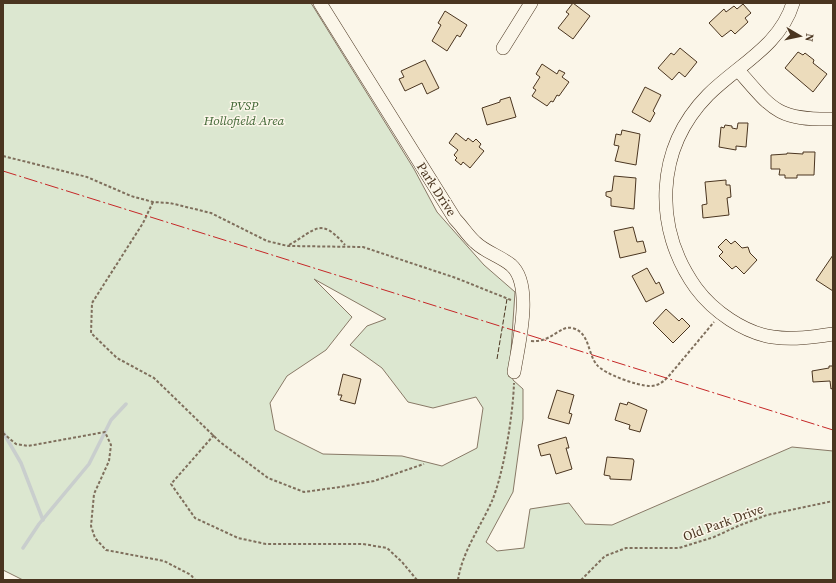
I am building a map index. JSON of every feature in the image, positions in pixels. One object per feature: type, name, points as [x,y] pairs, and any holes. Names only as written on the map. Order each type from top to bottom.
[{"type":"street","name":"Park Drive","points":[[320,3],[456,219],[475,242],[511,266],[518,273],[521,283],[522,303],[519,340],[514,372]]},
{"type":"street","points":[[502,48],[531,3]]},
{"type":"street","points":[[793,3],[782,26],[769,43],[709,94],[694,110],[681,132],[672,152],[668,171],[665,195],[667,220],[673,245],[684,270],[701,294],[733,322],[755,333],[773,338],[796,339],[833,334]]},
{"type":"street","points":[[738,70],[769,106],[780,112],[808,120],[833,119]]},
{"type":"path","points":[[3,156],[87,177],[131,196],[153,202],[170,203],[211,213],[268,241],[288,246],[317,247],[345,245],[363,247],[456,278],[507,299],[522,303]]},
{"type":"path","points":[[153,202],[143,224],[92,303],[91,333],[117,358],[154,378],[214,435],[268,478],[304,492],[340,488],[374,481],[424,464]]},
{"type":"path","points":[[288,246],[310,231],[320,228],[332,231],[345,245]]},
{"type":"path","points":[[519,340],[543,342],[562,329],[571,328],[581,332],[587,340],[590,352],[596,364],[605,371],[637,384],[649,386],[660,384],[668,377],[722,313]]},
{"type":"path","points":[[458,580],[459,572],[492,500],[501,466],[513,402],[514,372]]},
{"type":"path","points":[[3,433],[16,444],[28,446],[105,432],[112,445],[109,461],[94,494],[91,526],[95,538],[106,550],[164,561],[191,575],[195,580]]},
{"type":"path","points":[[214,435],[171,484],[195,518],[238,538],[266,544],[363,544],[387,548],[402,562],[417,580]]},
{"type":"path","name":"Old Park Drive","points":[[581,580],[606,556],[626,548],[679,548],[714,538],[738,526],[767,515],[833,501]]},
{"type":"green space","name":"PVSP Hollofield Area","points":[[3,3],[311,3],[414,169],[437,212],[484,265],[515,292],[511,351],[513,380],[523,389],[523,419],[513,492],[486,542],[497,551],[524,548],[530,509],[569,503],[585,524],[612,525],[792,447],[833,451],[833,580],[23,580],[3,570]],"holes":[[[314,279],[386,319],[367,326],[350,345],[382,368],[408,402],[433,408],[476,397],[483,408],[477,448],[442,466],[402,456],[323,454],[275,430],[270,403],[287,376],[326,350],[352,317]]]},
{"type":"building","points":[[573,3],[590,16],[573,39],[558,28],[569,14],[566,12]]},
{"type":"building","points":[[743,4],[751,13],[745,18],[748,22],[735,34],[731,30],[722,37],[709,23],[724,9],[726,12],[734,6],[737,9]]},
{"type":"building","points":[[445,11],[467,25],[460,37],[457,35],[447,51],[432,41],[441,25],[438,23]]},
{"type":"building","points":[[680,48],[697,62],[685,77],[679,72],[672,80],[658,68],[671,53],[674,55]]},
{"type":"building","points":[[798,52],[803,55],[805,53],[814,60],[813,63],[827,74],[813,92],[785,68]]},
{"type":"building","points":[[425,60],[439,88],[427,94],[422,83],[405,91],[399,79],[404,77],[401,71]]},
{"type":"building","points":[[542,64],[557,74],[559,70],[565,73],[562,77],[569,82],[559,96],[557,95],[553,102],[551,101],[547,106],[532,96],[536,90],[533,88],[540,77],[536,74]]},
{"type":"building","points":[[645,87],[661,95],[653,111],[655,113],[650,122],[632,112]]},
{"type":"building","points":[[510,97],[516,117],[487,125],[482,108]]},
{"type":"building","points":[[738,123],[748,123],[746,147],[736,146],[736,150],[719,147],[721,127],[724,128],[725,125],[732,126],[732,128],[737,129]]},
{"type":"building","points":[[622,130],[640,134],[636,165],[615,161],[619,146],[614,145],[616,134],[621,135]]},
{"type":"building","points":[[456,133],[466,141],[468,138],[473,142],[476,139],[481,144],[479,147],[484,151],[470,168],[463,162],[461,165],[455,160],[457,158],[454,155],[458,150],[449,143]]},
{"type":"building","points":[[803,152],[815,152],[814,175],[797,175],[797,178],[785,178],[785,175],[779,175],[780,169],[771,169],[771,155],[787,153],[803,154]]},
{"type":"building","points":[[614,176],[636,178],[634,209],[611,206],[611,198],[606,196],[606,192],[612,191]]},
{"type":"building","points":[[726,180],[726,185],[730,185],[731,197],[727,198],[729,215],[703,218],[702,205],[707,204],[705,182]]},
{"type":"building","points":[[633,227],[637,242],[643,241],[646,252],[620,258],[614,231]]},
{"type":"building","points":[[726,239],[731,244],[735,241],[742,248],[748,247],[750,253],[757,260],[744,274],[736,266],[732,269],[719,256],[723,252],[718,247]]},
{"type":"building","points":[[833,255],[833,291],[816,280]]},
{"type":"building","points":[[647,268],[656,284],[659,282],[664,293],[646,302],[632,276]]},
{"type":"building","points":[[666,309],[679,321],[682,318],[690,326],[673,343],[653,323]]},
{"type":"building","points":[[829,366],[833,366],[833,388],[831,389],[830,381],[813,382],[812,371],[829,368]]},
{"type":"building","points":[[343,374],[361,379],[355,404],[340,400],[342,395],[338,395]]},
{"type":"building","points":[[557,390],[574,395],[569,413],[572,414],[569,424],[548,418]]},
{"type":"building","points":[[628,402],[647,410],[640,432],[629,429],[630,425],[615,420],[620,403],[627,405]]},
{"type":"building","points":[[566,437],[569,448],[566,448],[572,469],[556,474],[550,454],[541,456],[538,445]]},
{"type":"building","points":[[607,457],[633,459],[631,480],[610,479],[610,476],[604,475]]},
{"type":"waterway","points":[[23,548],[39,524],[89,464],[111,420],[126,404]]},
{"type":"waterway","points":[[3,432],[21,463],[43,520]]},
{"type":"fence","points":[[497,359],[507,299]]},
{"type":"power","points":[[3,171],[833,430]]}]
